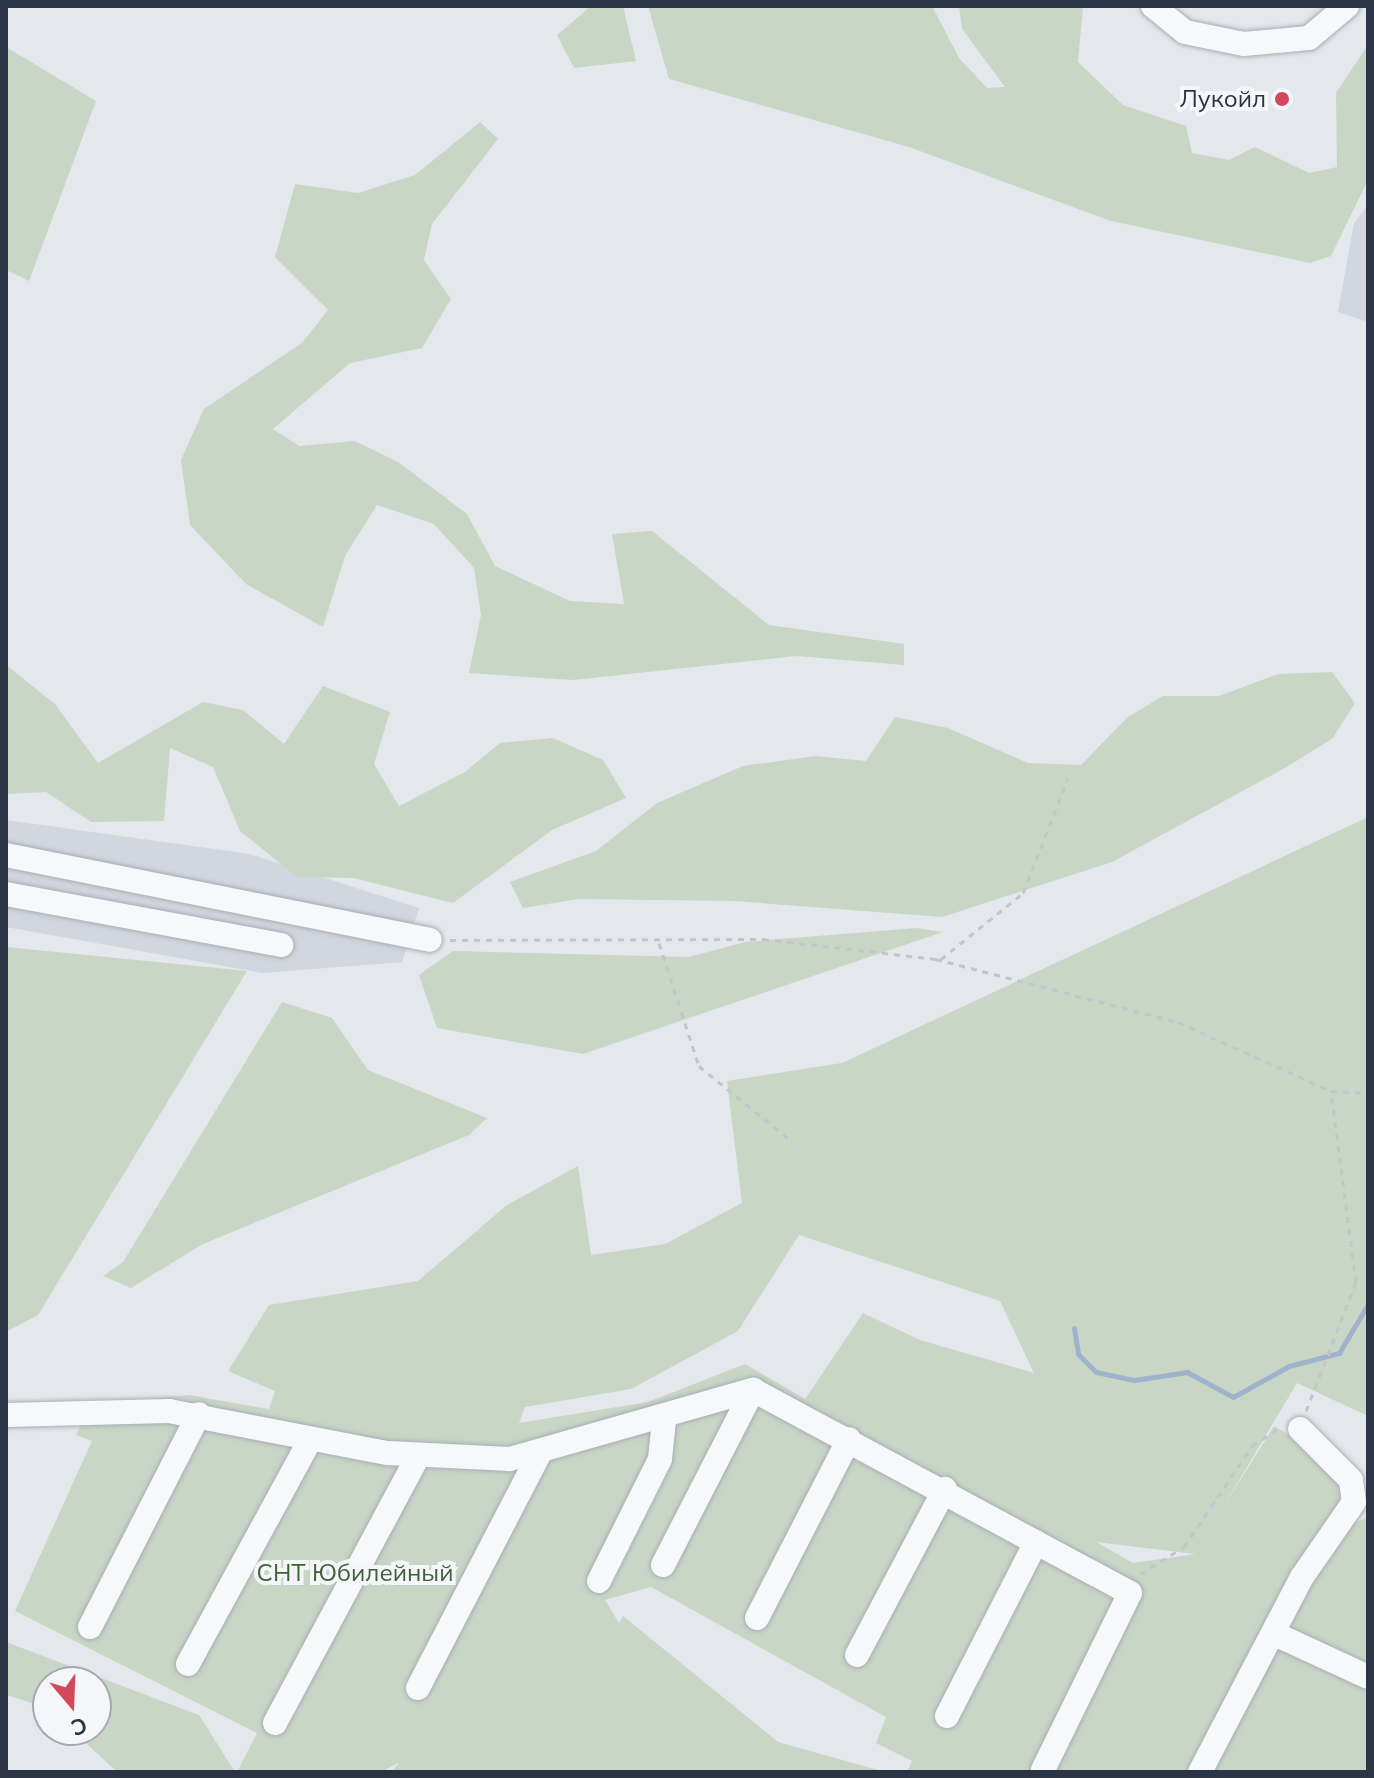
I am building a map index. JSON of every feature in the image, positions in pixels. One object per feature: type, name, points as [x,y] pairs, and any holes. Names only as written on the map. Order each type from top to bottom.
[{"type":"lane","points":[[1153,6],[1185,32],[1244,44],[1309,38],[1347,6]]},
{"type":"lane","points":[[6,855],[430,940]]},
{"type":"lane","points":[[6,894],[281,945]]},
{"type":"lane","points":[[663,1565],[753,1390]]},
{"type":"lane","points":[[6,1415],[199,1414],[310,1440],[418,1456],[540,1453],[664,1421],[753,1390],[945,1489],[1130,1593],[1043,1770]]},
{"type":"lane","points":[[90,1627],[199,1414]]},
{"type":"lane","points":[[599,1581],[660,1459],[664,1421]]},
{"type":"lane","points":[[1200,1772],[1277,1635],[1302,1577],[1356,1494],[1300,1429]]},
{"type":"lane","points":[[757,1618],[849,1439]]},
{"type":"lane","points":[[188,1664],[310,1440]]},
{"type":"lane","points":[[418,1688],[540,1453]]},
{"type":"lane","points":[[275,1723],[418,1456]]},
{"type":"lane","points":[[857,1655],[945,1489]]},
{"type":"lane","points":[[947,1716],[1036,1542]]},
{"type":"lane","points":[[1277,1635],[1368,1677]]},
{"type":"path","points":[[940,960],[1023,893],[1068,778]]},
{"type":"path","points":[[430,940],[659,943],[763,939],[940,960],[1178,1022],[1331,1091],[1368,1093]]},
{"type":"path","points":[[659,943],[699,1066],[793,1142]]},
{"type":"path","points":[[1122,1589],[1184,1547],[1261,1434],[1300,1429],[1356,1282],[1331,1091]]},
{"type":"shaded area","points":[[1368,206],[1368,322],[1338,312],[1354,223]]},
{"type":"shaded area","points":[[6,820],[250,854],[419,908],[402,962],[263,973],[6,927]]},
{"type":"green space","points":[[591,6],[623,6],[636,61],[574,68],[557,35]]},
{"type":"green space","points":[[648,6],[932,6],[959,58],[987,88],[1005,87],[962,29],[959,6],[1083,6],[1078,62],[1123,105],[1186,126],[1192,153],[1229,160],[1255,147],[1309,173],[1337,167],[1336,93],[1368,45],[1368,180],[1331,256],[1310,263],[1111,221],[909,147],[669,79]]},
{"type":"green space","points":[[6,47],[96,101],[29,281],[6,270]]},
{"type":"green space","points":[[480,122],[498,139],[432,224],[424,260],[451,299],[422,348],[350,363],[273,429],[299,446],[355,441],[398,462],[467,514],[495,566],[570,601],[624,604],[612,534],[652,531],[769,625],[904,644],[904,665],[797,656],[573,680],[469,673],[481,615],[474,568],[434,524],[377,505],[345,556],[323,627],[246,584],[190,525],[181,460],[204,409],[302,343],[328,310],[275,257],[295,184],[358,193],[415,175]]},
{"type":"green space","points":[[6,665],[55,704],[98,763],[203,702],[243,710],[284,744],[323,686],[390,712],[374,764],[399,806],[465,772],[500,743],[553,738],[603,760],[626,798],[552,830],[453,903],[354,878],[297,877],[240,831],[213,767],[170,748],[164,821],[91,822],[46,792],[6,794]]},
{"type":"green space","points":[[1332,672],[1355,703],[1333,738],[1285,768],[1112,862],[942,917],[733,901],[579,899],[523,908],[510,882],[596,851],[657,803],[743,766],[816,756],[866,761],[895,717],[948,728],[1028,763],[1081,765],[1128,717],[1163,696],[1219,696],[1278,674]]},
{"type":"green space","name":"СНТ Юбилейный","points":[[1368,817],[1368,1416],[1297,1383],[1222,1509],[1274,1426],[1337,1464],[1358,1498],[1340,1529],[1368,1517],[1368,1772],[907,1772],[912,1761],[876,1743],[886,1717],[651,1587],[605,1600],[619,1623],[623,1616],[778,1742],[885,1772],[391,1772],[400,1762],[381,1772],[237,1772],[257,1733],[15,1611],[92,1441],[76,1435],[89,1405],[189,1395],[269,1409],[275,1391],[228,1371],[269,1305],[418,1281],[507,1205],[578,1166],[591,1255],[665,1244],[742,1203],[727,1081],[842,1063]],"holes":[[[799,1235],[1000,1301],[1034,1373],[920,1340],[863,1313],[805,1399],[745,1364],[648,1402],[519,1423],[525,1407],[631,1389],[738,1331]],[[1096,1542],[1195,1554],[1196,1554],[1133,1563]]]},
{"type":"green space","points":[[916,928],[943,932],[583,1054],[437,1028],[419,975],[453,951],[689,957],[745,942]]},
{"type":"green space","points":[[6,947],[247,971],[38,1315],[6,1332]]},
{"type":"green space","points":[[282,1002],[332,1018],[368,1070],[487,1118],[469,1135],[203,1244],[131,1288],[103,1276],[123,1262]]},
{"type":"green space","points":[[6,1642],[69,1666],[32,1666],[32,1703],[6,1695]]},
{"type":"green space","points":[[112,1682],[199,1715],[235,1772],[117,1772],[89,1746],[112,1746]]},
{"type":"waterway","points":[[1074,1328],[1078,1354],[1096,1372],[1134,1380],[1187,1372],[1233,1397],[1289,1366],[1339,1353],[1368,1304]]},
{"type":"place","name":"Лукойл","points":[[1282,99]]}]
